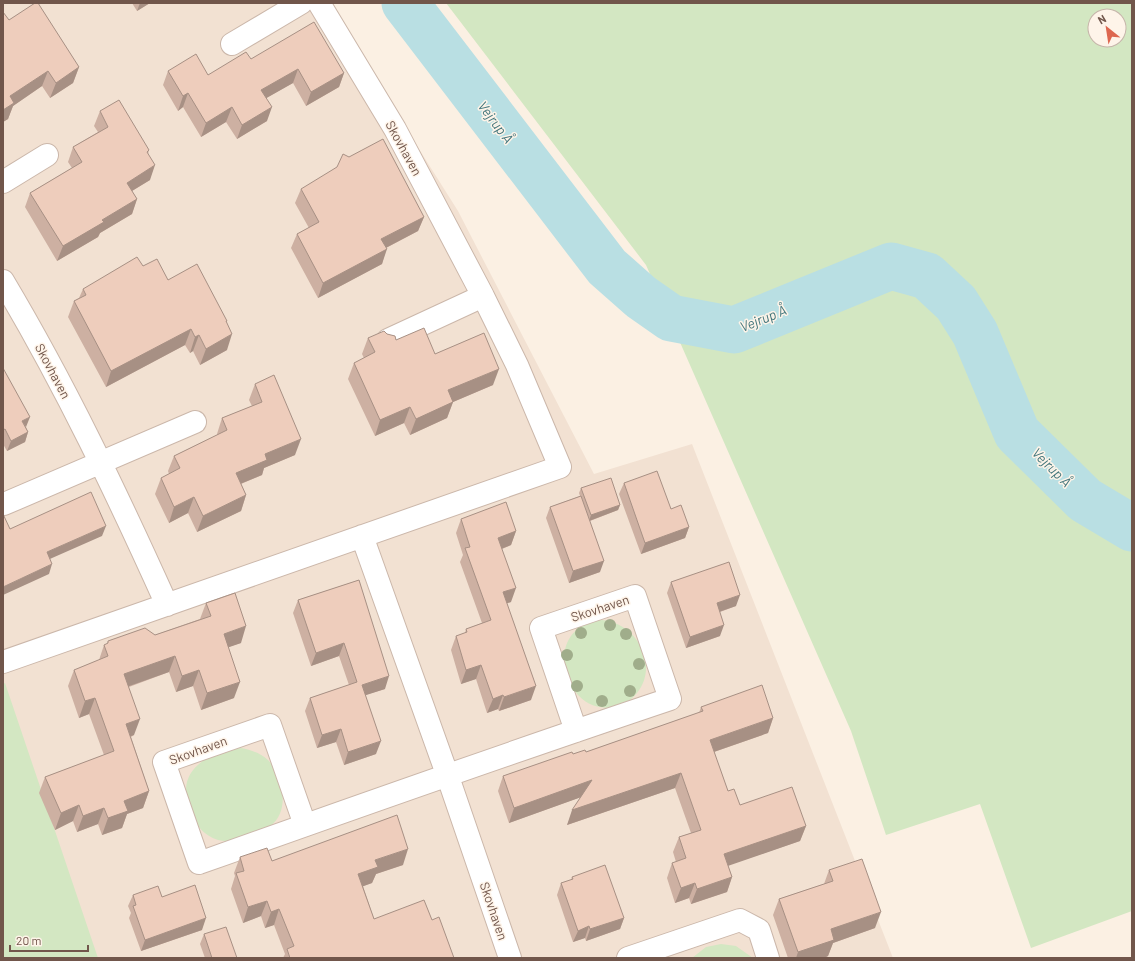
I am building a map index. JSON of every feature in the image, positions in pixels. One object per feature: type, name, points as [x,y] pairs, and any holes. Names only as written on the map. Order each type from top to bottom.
[{"type":"street","points":[[232,44],[302,3]]},
{"type":"street","name":"Skovhaven","points":[[3,662],[560,467],[517,366],[483,296],[395,129],[319,3]]},
{"type":"street","points":[[3,182],[48,155]]},
{"type":"street","name":"Skovhaven","points":[[3,281],[29,325],[101,462],[167,605]]},
{"type":"street","points":[[388,340],[483,296]]},
{"type":"street","points":[[4,504],[195,422]]},
{"type":"street","name":"Skovhaven","points":[[362,536],[447,774],[510,958]]},
{"type":"street","name":"Skovhaven","points":[[305,825],[270,725],[164,762],[199,863],[305,825],[447,774],[576,731],[670,699],[635,596],[541,628],[576,731]]},
{"type":"street","points":[[628,958],[661,953],[740,920],[759,930],[768,958]]},
{"type":"shaded area","points":[[3,3],[327,3],[458,211],[594,474],[692,444],[893,958],[3,958]]},
{"type":"green space","points":[[446,3],[1132,3],[1132,911],[1031,948],[980,804],[886,835],[851,731],[646,265]]},
{"type":"green space","points":[[601,620],[614,623],[625,628],[634,636],[641,646],[645,658],[646,670],[643,682],[637,693],[626,702],[614,707],[596,706],[582,699],[571,686],[565,670],[564,653],[570,638],[582,626]]},
{"type":"green space","points":[[5,683],[98,958],[3,958],[3,684]]},
{"type":"green space","points":[[241,748],[262,755],[268,760],[278,775],[281,784],[283,803],[281,812],[277,820],[266,829],[234,840],[218,840],[208,835],[197,825],[186,795],[187,781],[191,772],[197,765],[213,755],[232,749]]},
{"type":"green space","points":[[721,944],[736,946],[753,958],[692,958],[706,947]]},
{"type":"building","points":[[35,3],[38,3],[79,67],[56,83],[48,71],[10,96],[14,103],[3,110],[3,12],[9,20]]},
{"type":"building","points":[[314,22],[344,73],[311,92],[298,69],[261,90],[272,107],[242,125],[232,107],[206,123],[188,93],[183,96],[168,71],[196,54],[208,75],[246,52],[251,59]]},
{"type":"building","points":[[119,100],[149,150],[147,152],[155,165],[127,183],[137,199],[102,220],[104,222],[63,246],[30,193],[82,162],[73,147],[108,127],[100,111]]},
{"type":"building","points":[[383,139],[424,217],[381,239],[387,249],[323,283],[297,234],[319,222],[301,189],[337,167],[343,154],[349,157]]},
{"type":"building","points":[[137,257],[143,266],[157,259],[168,280],[197,264],[227,321],[232,334],[206,349],[199,335],[195,337],[191,329],[111,371],[74,301],[86,295],[83,289]]},
{"type":"building","points":[[424,328],[435,354],[484,333],[499,369],[448,390],[453,402],[416,419],[410,407],[380,420],[354,363],[375,352],[368,338],[384,331],[387,334],[395,336],[396,340]]},
{"type":"building","points":[[3,368],[30,417],[22,421],[28,432],[11,441],[5,429],[3,430]]},
{"type":"building","points":[[274,375],[301,439],[265,454],[267,460],[236,473],[246,495],[203,516],[194,497],[174,507],[161,478],[180,468],[174,456],[227,430],[222,418],[262,402],[255,384]]},
{"type":"building","points":[[657,471],[671,509],[681,505],[689,527],[645,543],[624,483]]},
{"type":"building","points":[[611,478],[620,505],[591,515],[581,488]]},
{"type":"building","points":[[91,492],[106,526],[47,552],[52,564],[3,587],[3,514],[10,529]]},
{"type":"building","points":[[581,496],[604,561],[573,571],[550,507]]},
{"type":"building","points":[[506,502],[516,531],[498,538],[516,588],[503,592],[536,686],[504,697],[503,695],[493,699],[481,665],[466,670],[456,636],[467,632],[466,629],[491,620],[465,548],[470,547],[461,519]]},
{"type":"building","points":[[729,562],[740,595],[717,603],[724,625],[690,637],[671,582]]},
{"type":"building","points":[[359,580],[389,676],[362,685],[381,741],[348,752],[341,729],[322,735],[310,698],[357,682],[344,643],[316,653],[298,600]]},
{"type":"building","points":[[235,593],[246,626],[224,634],[240,682],[207,693],[199,670],[182,676],[175,656],[124,674],[140,719],[126,724],[149,791],[124,801],[128,811],[108,818],[104,808],[83,816],[79,805],[61,813],[45,777],[114,751],[95,698],[85,701],[74,670],[108,656],[104,645],[108,643],[108,641],[145,628],[155,635],[211,616],[206,603]]},
{"type":"building","points":[[762,685],[773,718],[710,740],[728,791],[734,789],[740,805],[792,787],[806,826],[724,854],[732,877],[697,889],[695,883],[681,888],[672,863],[686,858],[679,837],[701,830],[681,773],[572,810],[592,780],[514,808],[503,776],[572,752],[573,754],[585,750],[586,752],[703,711],[701,707]]},
{"type":"building","points":[[397,815],[408,849],[375,860],[378,867],[358,874],[374,919],[424,900],[432,920],[439,917],[454,958],[290,958],[287,949],[294,946],[279,909],[271,912],[267,901],[248,907],[236,873],[244,871],[240,857],[267,848],[272,861]]},
{"type":"building","points":[[862,859],[881,912],[831,929],[834,940],[798,952],[779,899],[833,881],[829,870]]},
{"type":"building","points":[[605,865],[624,918],[590,929],[589,926],[578,931],[561,883],[573,879],[572,877]]},
{"type":"building","points":[[195,885],[206,918],[145,940],[133,906],[136,905],[133,895],[158,886],[162,897]]},
{"type":"building","points":[[226,927],[237,958],[212,958],[204,934]]},
{"type":"waterway","name":"Vejrup Å","points":[[405,3],[607,267],[641,297],[671,318],[734,330],[891,266],[927,276],[956,303],[975,333],[1017,433],[1085,500],[1132,528]]}]
